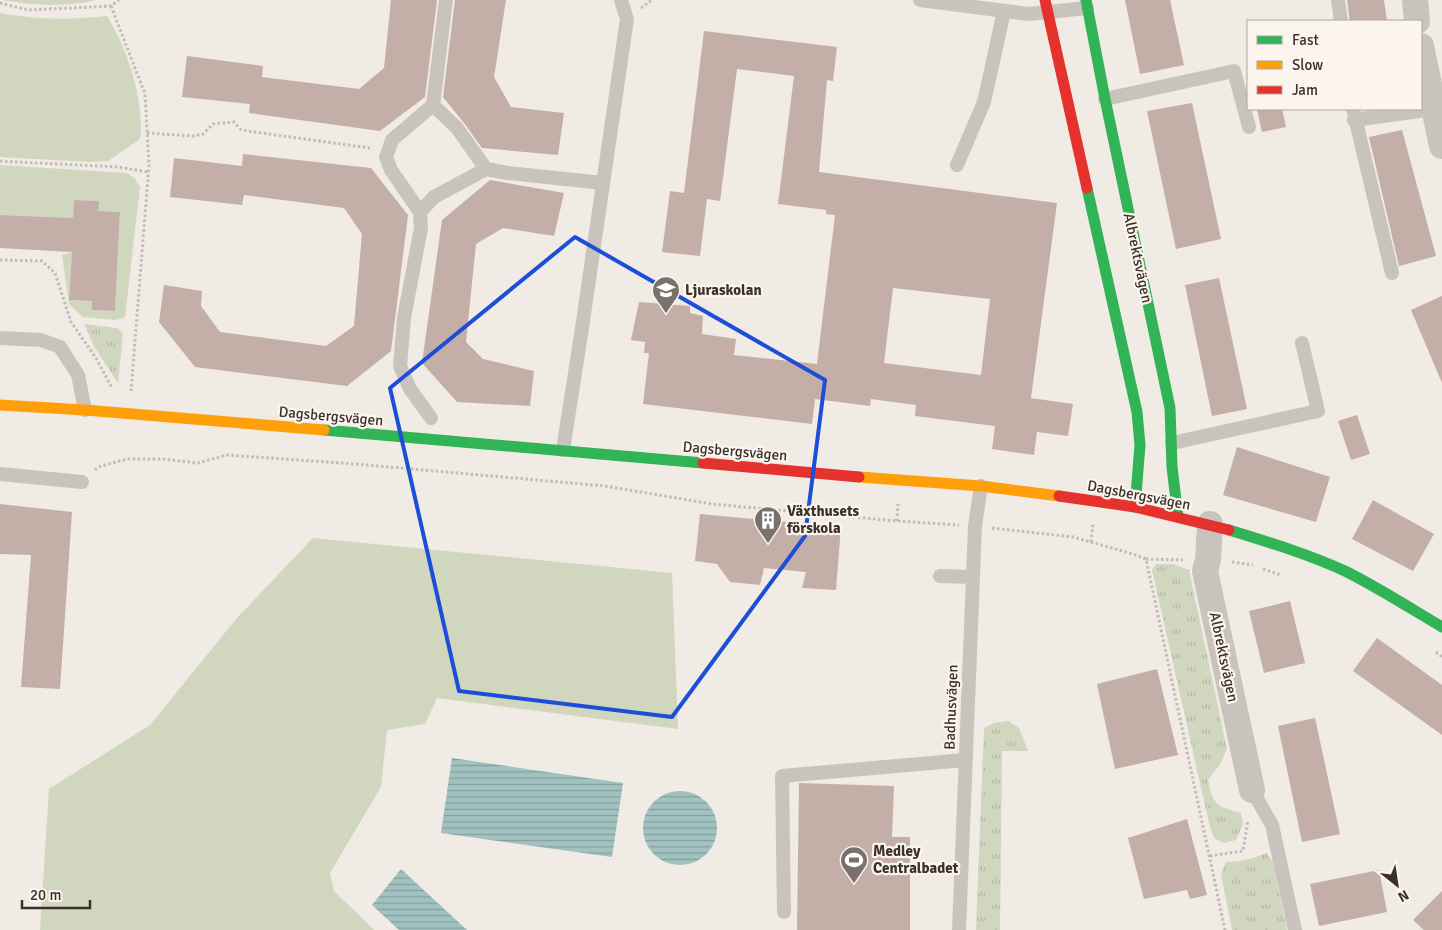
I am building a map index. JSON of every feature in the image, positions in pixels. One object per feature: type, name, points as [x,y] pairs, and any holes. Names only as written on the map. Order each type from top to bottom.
[{"type":"street","points":[[1415,0],[1417,20]]},
{"type":"street","name":"Albrektsvägen","points":[[1086,4],[1170,408],[1172,467],[1178,517]]},
{"type":"street","points":[[1046,7],[1137,412],[1140,445],[1136,507]]},
{"type":"street","points":[[1422,51],[1442,146]]},
{"type":"street","name":"Dagsbergsvägen","points":[[0,405],[85,410],[562,450],[818,474],[981,486],[1136,507],[1210,524],[1283,546],[1344,572],[1388,594],[1442,628]]},
{"type":"street","name":"Albrektsvägen","points":[[1210,524],[1208,560],[1205,571],[1252,790]]},
{"type":"lane","points":[[431,418],[410,389],[400,366],[404,318],[421,228],[420,212],[391,170],[386,158],[392,140],[434,104],[446,0]]},
{"type":"lane","points":[[562,450],[582,328],[627,19],[622,0]]},
{"type":"lane","points":[[920,0],[1029,14],[1046,7],[1086,4]]},
{"type":"lane","points":[[1338,0],[1341,20]]},
{"type":"lane","points":[[957,165],[984,102],[1004,11]]},
{"type":"lane","points":[[1105,100],[1234,71],[1248,127]]},
{"type":"lane","points":[[434,104],[457,128],[486,169]]},
{"type":"lane","points":[[1422,110],[1434,109]]},
{"type":"lane","points":[[1392,273],[1354,114],[1418,110]]},
{"type":"lane","points":[[420,212],[434,197],[486,169],[603,183]]},
{"type":"lane","points":[[0,338],[41,340],[60,347],[78,375],[85,410]]},
{"type":"lane","points":[[1172,443],[1318,411],[1302,343]]},
{"type":"lane","points":[[0,474],[82,482]]},
{"type":"lane","name":"Badhusvägen","points":[[959,930],[975,526],[981,486]]},
{"type":"lane","points":[[940,576],[973,577]]},
{"type":"lane","points":[[784,912],[782,776],[965,760]]},
{"type":"lane","points":[[1252,790],[1272,825],[1295,930]]},
{"type":"path","points":[[0,3],[28,10],[111,6],[119,0]]},
{"type":"path","points":[[111,6],[144,94],[147,133],[148,172],[130,414]]},
{"type":"path","points":[[147,133],[193,136],[203,134],[213,124],[234,122],[240,129],[247,131],[389,150]]},
{"type":"path","points":[[0,161],[118,167],[148,172]]},
{"type":"path","points":[[0,260],[42,260],[55,273],[71,322],[96,358],[112,389]]},
{"type":"path","points":[[82,482],[98,467],[127,459],[162,459],[198,463],[227,455],[605,486]]},
{"type":"path","points":[[1146,559],[1208,560],[1252,565],[1286,576]]},
{"type":"path","points":[[1430,647],[1442,657]]},
{"type":"path","points":[[1225,930],[1210,856],[1244,851]]},
{"type":"highlighted area","points":[[575,237],[825,380],[805,536],[672,717],[459,691],[390,388]]},
{"type":"green space","points":[[2,0],[97,0],[50,5]]},
{"type":"green space","points":[[0,13],[54,19],[107,16],[121,43],[133,75],[140,108],[140,139],[108,161],[90,162],[0,157]]},
{"type":"green space","points":[[0,165],[127,173],[135,179],[140,187],[125,317],[116,320],[83,317],[69,304],[62,255],[72,252],[69,300],[92,301],[92,310],[115,311],[120,212],[98,211],[98,201],[74,200],[73,218],[0,215]]},
{"type":"green space","points":[[84,324],[117,328],[123,333],[118,383],[95,348]]},
{"type":"green space","points":[[313,538],[672,573],[678,729],[437,698],[425,724],[387,730],[381,787],[330,873],[334,891],[374,930],[40,930],[49,789],[150,725],[237,618]]},
{"type":"green space","points":[[1156,564],[1173,564],[1189,570],[1227,749],[1220,764],[1208,780],[1212,795],[1217,804],[1226,809],[1241,813],[1243,824],[1236,840],[1224,843],[1214,838],[1209,823],[1152,570]]},
{"type":"green space","points":[[1008,721],[1019,728],[1028,751],[1002,751],[1000,930],[976,930],[984,728],[994,723]]},
{"type":"green space","points":[[1266,853],[1273,862],[1287,930],[1232,930],[1221,874],[1226,862],[1246,860]]},
{"type":"water","points":[[452,758],[623,783],[612,857],[441,833]]},
{"type":"water","points":[[680,791],[701,797],[711,807],[717,828],[711,849],[701,859],[680,865],[659,859],[649,849],[643,828],[649,807],[659,797]]},
{"type":"water","points":[[401,869],[467,930],[399,930],[372,905]]},
{"type":"building","points":[[391,0],[437,0],[425,97],[380,131],[249,113],[250,104],[182,97],[187,56],[263,66],[262,77],[359,89],[384,68]]},
{"type":"building","points":[[455,0],[506,0],[494,77],[511,107],[564,113],[558,155],[482,148],[443,97]]},
{"type":"building","points":[[1125,0],[1170,0],[1184,65],[1140,74]]},
{"type":"building","points":[[1347,0],[1384,0],[1387,20],[1350,20]]},
{"type":"building","name":"Ljuraskolan","points":[[704,31],[837,47],[833,81],[827,80],[819,172],[1057,203],[1031,398],[1073,404],[1068,436],[1037,432],[1034,455],[992,449],[995,426],[915,416],[916,405],[871,399],[870,406],[815,399],[812,424],[643,404],[649,353],[644,353],[645,342],[631,340],[639,302],[690,306],[690,313],[703,316],[702,334],[736,339],[734,355],[817,364],[835,215],[826,214],[826,210],[778,204],[794,76],[737,69],[720,201],[707,199],[700,256],[662,252],[670,191],[684,193]],"holes":[[[893,288],[990,299],[981,375],[884,363]]]},
{"type":"building","points":[[1192,103],[1221,239],[1176,249],[1147,111]]},
{"type":"building","points":[[1257,110],[1282,110],[1286,127],[1262,132]]},
{"type":"building","points":[[1402,130],[1436,256],[1399,266],[1369,137]]},
{"type":"building","points":[[243,154],[371,168],[408,215],[391,351],[347,386],[195,367],[159,322],[164,285],[202,291],[201,306],[220,332],[326,346],[354,326],[362,234],[344,208],[244,195],[242,205],[170,197],[174,158],[242,166]]},
{"type":"building","points":[[490,180],[564,193],[554,236],[503,228],[476,244],[466,342],[483,359],[534,371],[530,406],[457,402],[422,363],[442,220]]},
{"type":"building","points":[[74,200],[99,201],[98,211],[120,212],[115,311],[92,310],[92,301],[69,300],[72,252],[0,248],[0,215],[73,218]]},
{"type":"building","points":[[1219,278],[1247,409],[1212,416],[1185,285]]},
{"type":"building","points":[[1442,296],[1442,383],[1411,310]]},
{"type":"building","points":[[1357,415],[1370,454],[1351,460],[1338,421]]},
{"type":"building","points":[[1237,447],[1330,477],[1316,522],[1223,495]]},
{"type":"building","points":[[1373,500],[1434,534],[1413,571],[1352,539]]},
{"type":"building","points":[[0,504],[72,512],[60,689],[21,687],[31,555],[0,554]]},
{"type":"building","name":"Växthusets förskola","points":[[700,514],[841,527],[836,590],[802,588],[806,572],[764,568],[760,585],[730,582],[717,564],[695,561]]},
{"type":"building","points":[[1290,601],[1305,663],[1264,673],[1249,611]]},
{"type":"building","points":[[1377,638],[1442,685],[1442,735],[1353,671]]},
{"type":"building","points":[[1157,669],[1178,755],[1115,769],[1097,684]]},
{"type":"building","points":[[1315,718],[1340,834],[1302,842],[1278,726]]},
{"type":"building","name":"Medley Centralbadet","points":[[799,783],[894,786],[892,837],[910,837],[910,930],[797,930]]},
{"type":"building","points":[[1187,819],[1207,895],[1190,899],[1187,890],[1144,899],[1128,838]]},
{"type":"building","points":[[1379,870],[1387,912],[1319,926],[1310,884]]},
{"type":"building","points":[[1442,891],[1442,930],[1424,930],[1413,920]]},
{"type":"traffic: fast","points":[[1086,0],[1170,408],[1172,467],[1178,517]]},
{"type":"traffic: fast","points":[[1087,188],[1137,412],[1140,445],[1135,507]]},
{"type":"traffic: fast","points":[[324,430],[703,463]]},
{"type":"traffic: fast","points":[[1229,530],[1302,554],[1345,571],[1442,627]]},
{"type":"traffic: slow","points":[[0,405],[85,410],[324,430]]},
{"type":"traffic: slow","points":[[859,477],[981,486],[1059,496]]},
{"type":"traffic: jam","points":[[1045,0],[1087,188]]},
{"type":"traffic: jam","points":[[703,463],[859,477]]},
{"type":"traffic: jam","points":[[1059,496],[1135,507],[1229,530]]},
{"type":"place","name":"Ljuraskolan","points":[[666,314]]},
{"type":"place","name":"Växthusets förskola","points":[[768,544]]},
{"type":"place","name":"Medley Centralbadet","points":[[854,884]]}]
